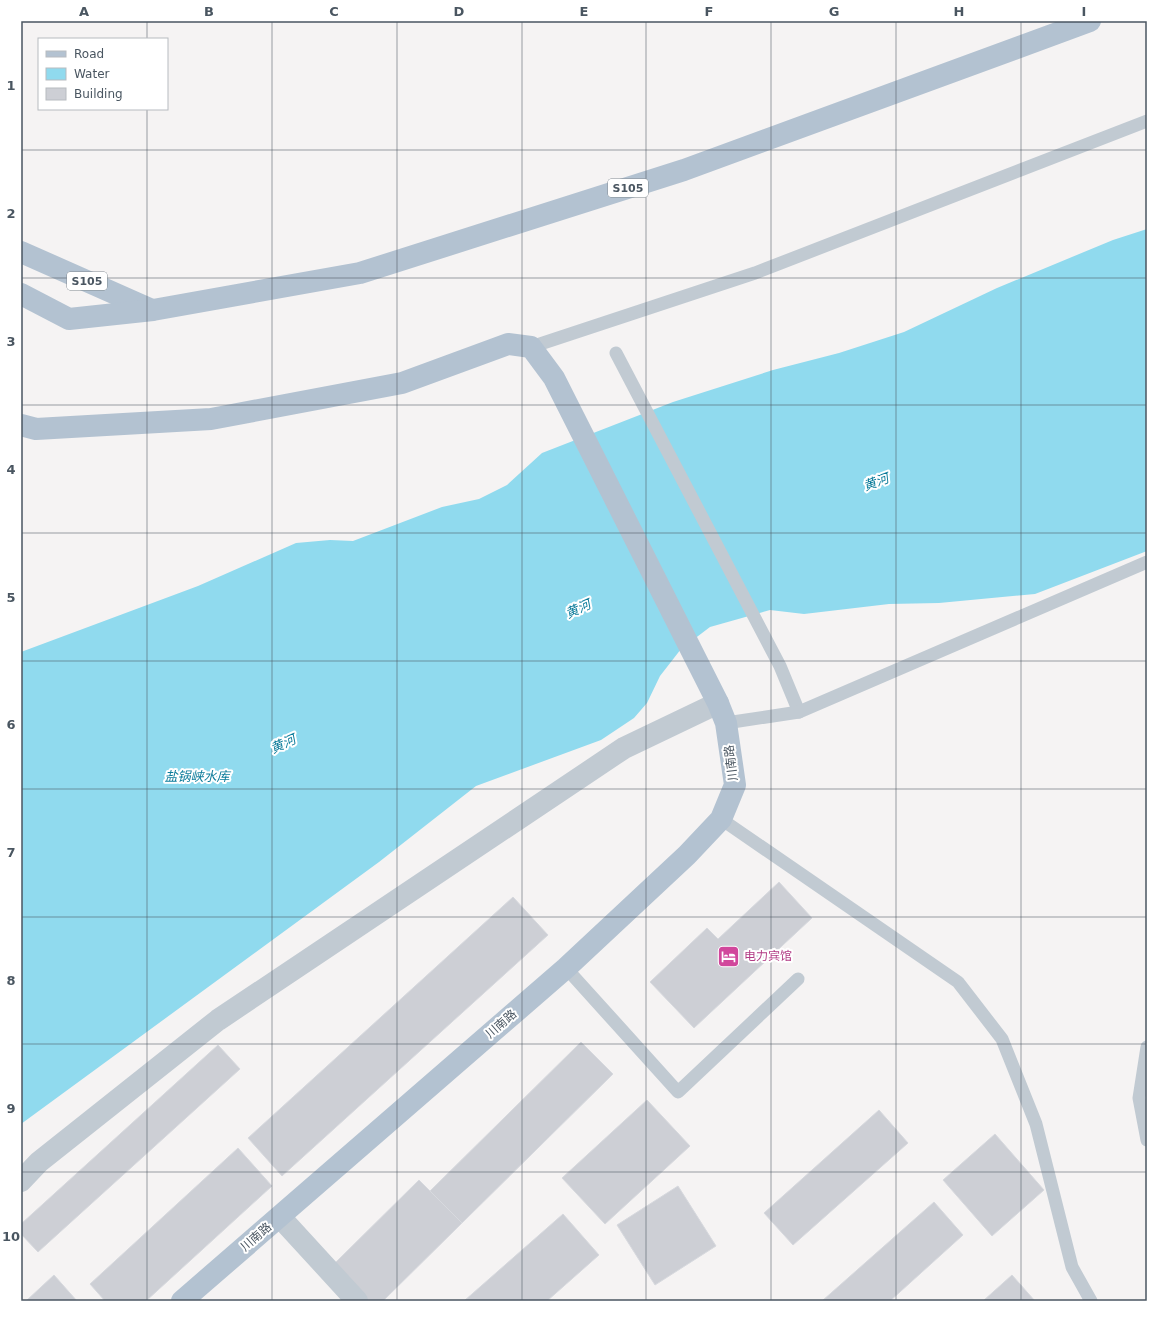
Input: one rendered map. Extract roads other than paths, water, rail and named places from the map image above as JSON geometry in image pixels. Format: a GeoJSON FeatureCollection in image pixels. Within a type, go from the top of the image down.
{"type":"FeatureCollection","features":[{"type":"Feature","properties":{"kind":"main road","name":"S105"},"geometry":{"type":"LineString","coordinates":[[21,294],[69,319],[153,310],[360,273],[684,170],[1090,21]]}},
{"type":"Feature","properties":{"kind":"main road","name":"S105"},"geometry":{"type":"LineString","coordinates":[[21,252],[153,310]]}},
{"type":"Feature","properties":{"kind":"main road"},"geometry":{"type":"LineString","coordinates":[[26,430],[211,418],[402,383],[508,344],[531,346]]}},
{"type":"Feature","properties":{"kind":"main road","name":"川南路"},"geometry":{"type":"LineString","coordinates":[[182,1301],[566,968],[687,855],[721,819],[735,785],[726,723],[718,703],[554,378],[531,346]]}},
{"type":"Feature","properties":{"kind":"street"},"geometry":{"type":"LineString","coordinates":[[21,1181],[39,1162],[218,1020],[624,748],[718,703]]}},
{"type":"Feature","properties":{"kind":"street"},"geometry":{"type":"LineString","coordinates":[[280,1217],[357,1301]]}},
{"type":"Feature","properties":{"kind":"lane"},"geometry":{"type":"LineString","coordinates":[[531,346],[754,273],[1147,121]]}},
{"type":"Feature","properties":{"kind":"lane"},"geometry":{"type":"LineString","coordinates":[[616,353],[780,666],[799,712]]}},
{"type":"Feature","properties":{"kind":"lane"},"geometry":{"type":"LineString","coordinates":[[726,723],[799,712],[1147,562]]}},
{"type":"Feature","properties":{"kind":"lane"},"geometry":{"type":"LineString","coordinates":[[721,819],[958,982],[1002,1039],[1036,1124],[1072,1267],[1091,1301]]}},
{"type":"Feature","properties":{"kind":"lane"},"geometry":{"type":"LineString","coordinates":[[566,968],[678,1092],[798,979]]}},
{"type":"Feature","properties":{"kind":"lane"},"geometry":{"type":"LineString","coordinates":[[1147,1047],[1139,1098],[1147,1140]]}},
{"type":"Feature","properties":{"kind":"water","name":"盐锅峡水库"},"geometry":{"type":"Polygon","coordinates":[[[1147,229],[1147,551],[1035,594],[939,603],[889,604],[804,614],[770,610],[710,627],[681,649],[660,676],[647,703],[634,718],[601,740],[476,786],[379,862],[21,1124],[21,652],[198,586],[296,543],[330,540],[353,541],[442,507],[479,499],[507,485],[542,453],[673,402],[773,370],[839,353],[904,332],[997,288],[1113,240],[1147,229]]]}},
{"type":"Feature","properties":{"kind":"place","name":"电力宾馆"},"geometry":{"type":"Point","coordinates":[729,956]}},
{"type":"Feature","properties":{"kind":"water label","name":"黄河"},"geometry":{"type":"Point","coordinates":[876,482]}},
{"type":"Feature","properties":{"kind":"water label","name":"黄河"},"geometry":{"type":"Point","coordinates":[578,609]}},
{"type":"Feature","properties":{"kind":"water label","name":"黄河"},"geometry":{"type":"Point","coordinates":[283,744]}}]}
